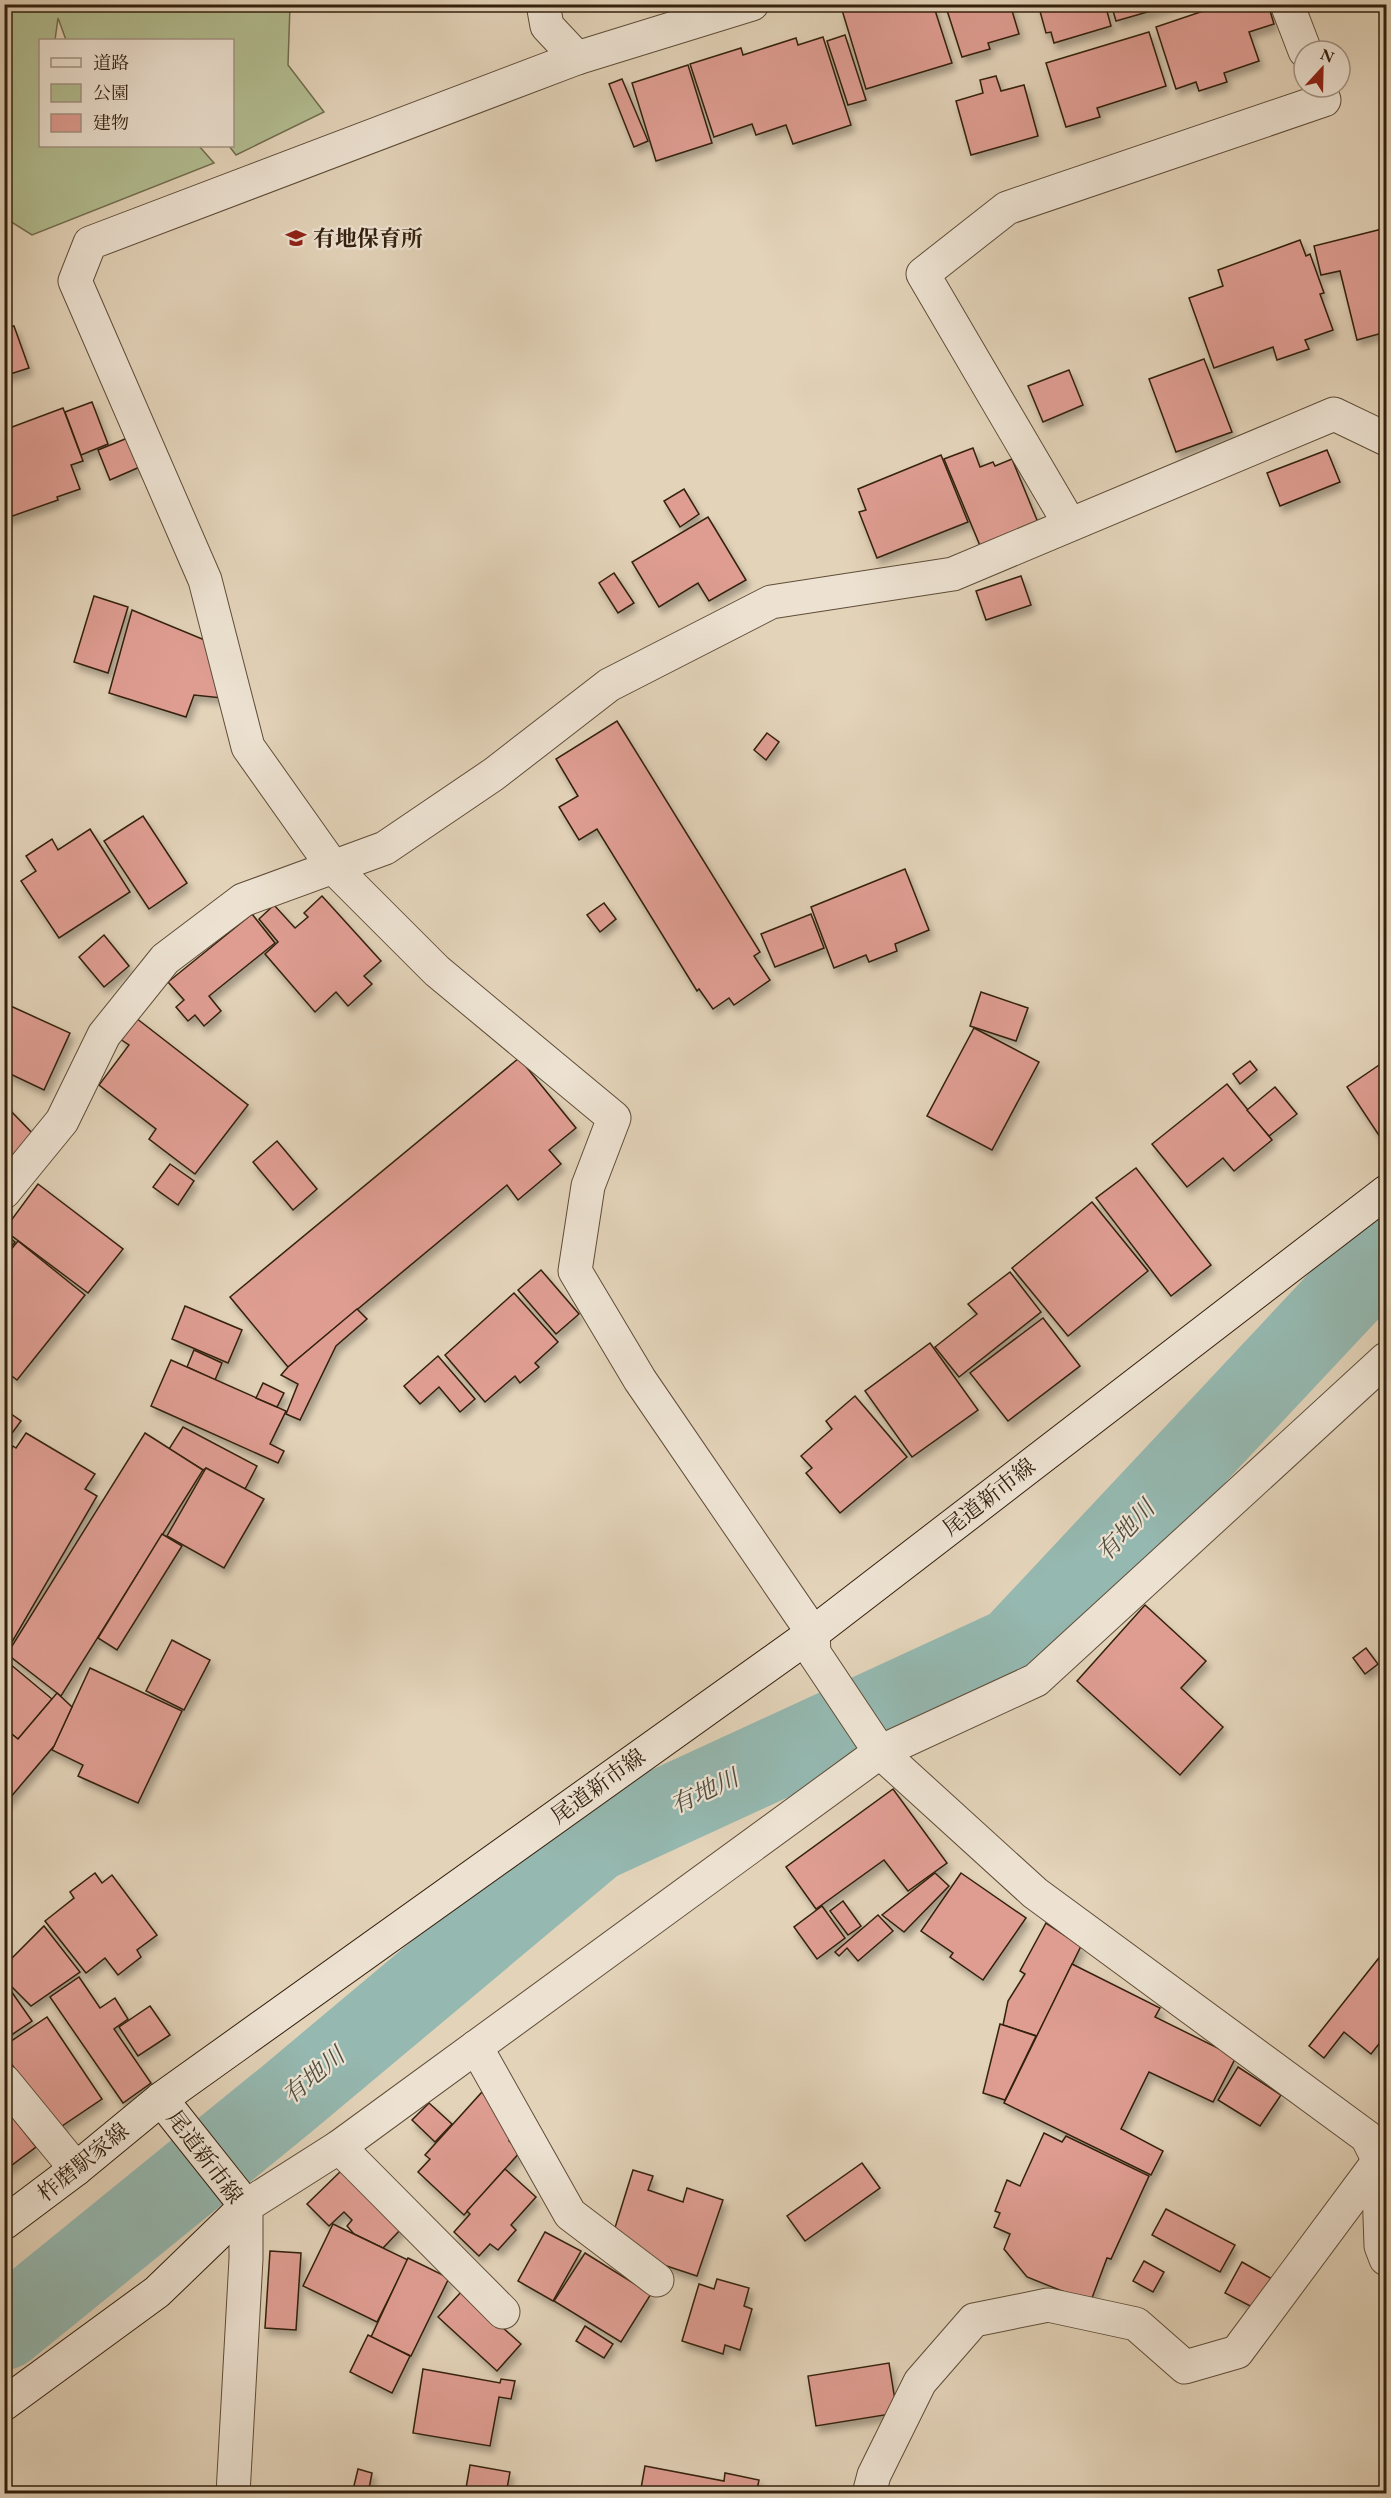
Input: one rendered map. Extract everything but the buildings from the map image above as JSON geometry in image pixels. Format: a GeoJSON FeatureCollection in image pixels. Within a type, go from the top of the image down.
{"type":"FeatureCollection","features":[{"type":"Feature","properties":{"kind":"street"},"geometry":{"type":"LineString","coordinates":[[543,4],[547,26],[578,58]]}},
{"type":"Feature","properties":{"kind":"street"},"geometry":{"type":"LineString","coordinates":[[752,4],[578,58],[90,243],[75,281],[205,580],[248,747],[333,867],[437,971],[614,1119],[588,1186],[575,1270],[640,1380],[813,1643],[880,1752],[1035,1893],[1367,2137],[1382,2155],[1381,2246],[1386,2259]]}},
{"type":"Feature","properties":{"kind":"street"},"geometry":{"type":"LineString","coordinates":[[1287,4],[1300,39]]}},
{"type":"Feature","properties":{"kind":"street"},"geometry":{"type":"LineString","coordinates":[[1070,523],[923,274],[1007,208],[1324,99]]}},
{"type":"Feature","properties":{"kind":"street"},"geometry":{"type":"LineString","coordinates":[[4,1192],[62,1121],[104,1035],[165,959],[243,900],[385,848],[494,774],[609,685],[771,602],[953,574],[1334,414],[1386,439]]}},
{"type":"Feature","properties":{"kind":"street","name":"尾道新市線"},"geometry":{"type":"LineString","coordinates":[[4,2404],[157,2292],[240,2200],[168,2107],[813,1643],[1386,1192]]}},
{"type":"Feature","properties":{"kind":"street"},"geometry":{"type":"LineString","coordinates":[[233,2493],[246,2259],[240,2200],[339,2147],[880,1752],[1036,1680],[1386,1359]]}},
{"type":"Feature","properties":{"kind":"street"},"geometry":{"type":"LineString","coordinates":[[476,2048],[570,2214],[657,2280]]}},
{"type":"Feature","properties":{"kind":"street"},"geometry":{"type":"LineString","coordinates":[[4,2081],[76,2169]]}},
{"type":"Feature","properties":{"kind":"street","name":"柞磨駅家線"},"geometry":{"type":"LineString","coordinates":[[4,2223],[76,2169],[168,2107]]}},
{"type":"Feature","properties":{"kind":"street"},"geometry":{"type":"LineString","coordinates":[[339,2147],[503,2312]]}},
{"type":"Feature","properties":{"kind":"street"},"geometry":{"type":"LineString","coordinates":[[869,2493],[874,2475],[920,2382],[974,2320],[1048,2305],[1136,2324],[1185,2367],[1237,2352],[1382,2155]]}},
{"type":"Feature","properties":{"kind":"green space"},"geometry":{"type":"Polygon","coordinates":[[[4,5],[290,5],[288,65],[324,112],[236,155],[230,147],[234,147],[234,39],[66,39],[58,18],[55,39],[39,39],[39,147],[200,147],[214,163],[32,235],[5,218],[4,5]]]}},
{"type":"Feature","properties":{"kind":"waterway","name":"有地川"},"geometry":{"type":"LineString","coordinates":[[4,2329],[287,2099],[595,1841],[1014,1648],[1386,1251]]}},
{"type":"Feature","properties":{"kind":"place","name":"有地保育所"},"geometry":{"type":"Point","coordinates":[296,238]}}]}
